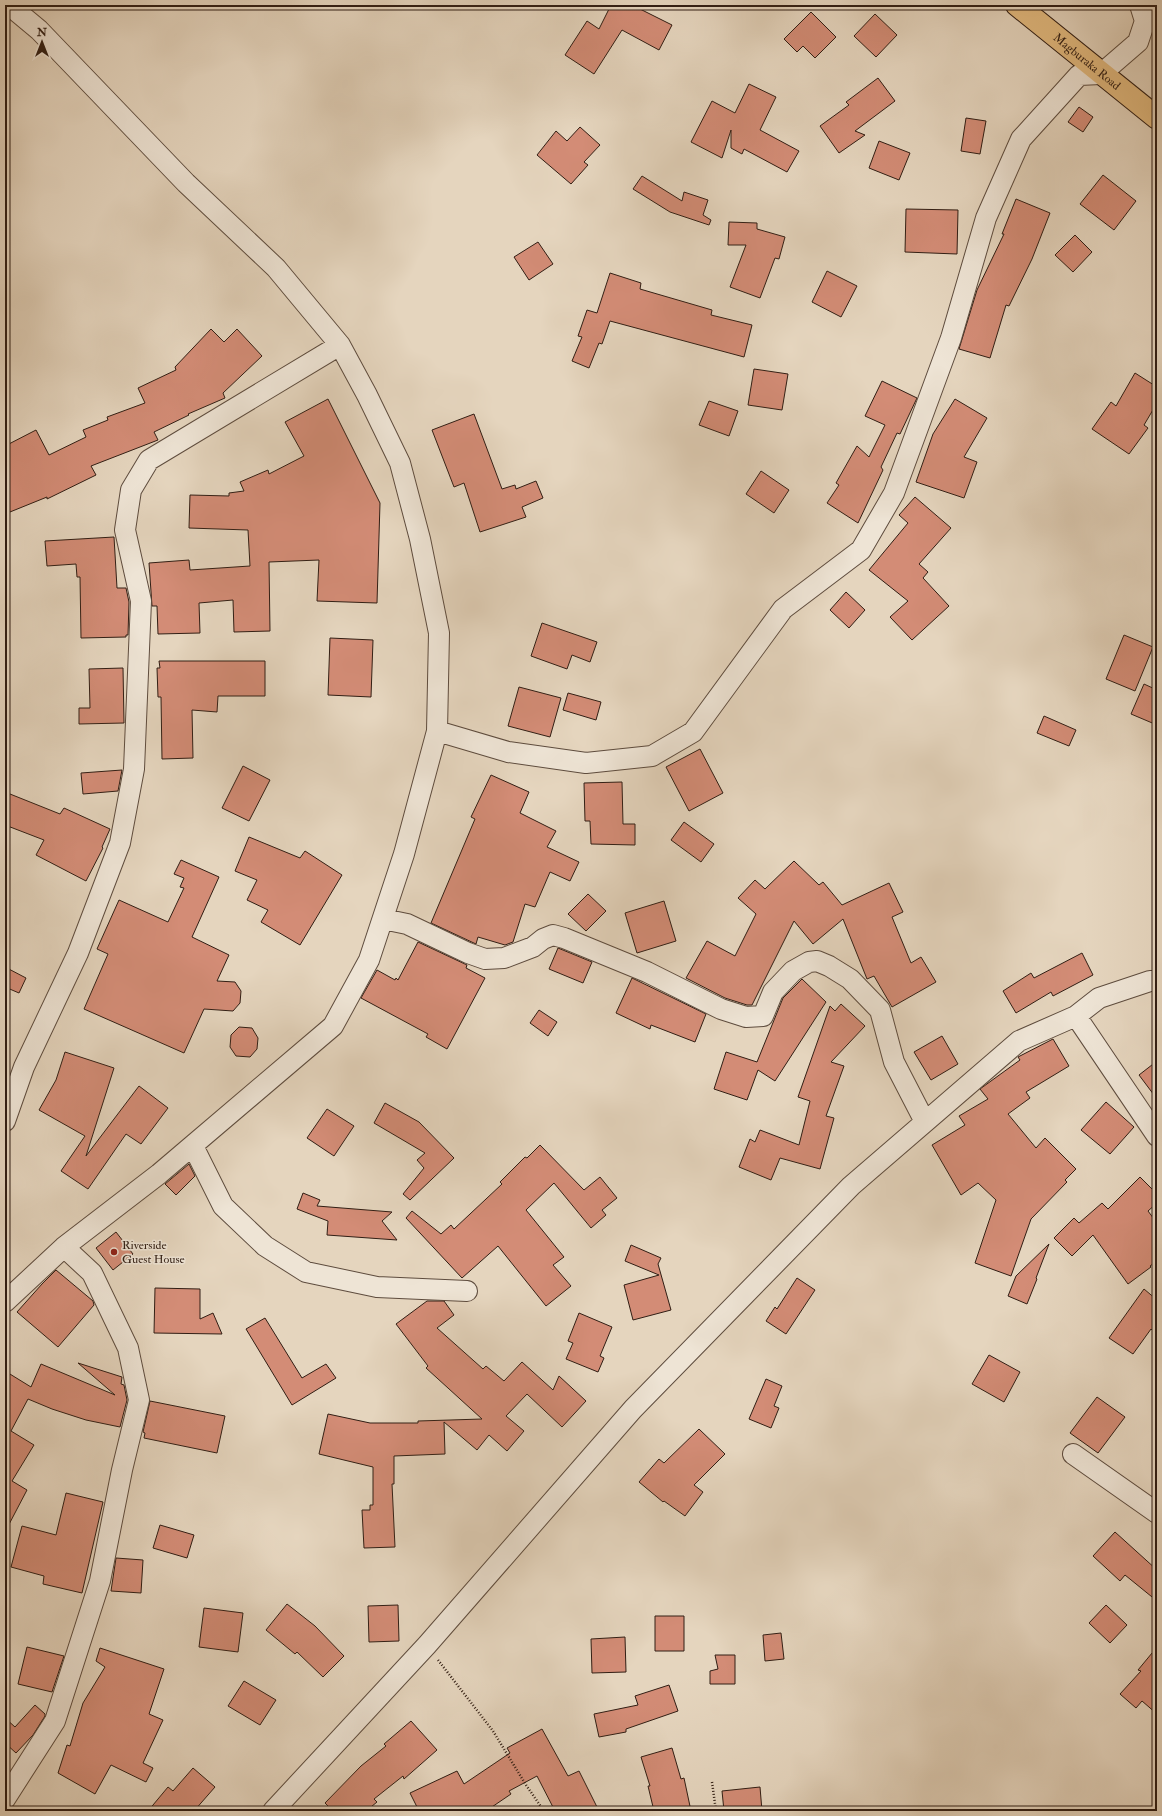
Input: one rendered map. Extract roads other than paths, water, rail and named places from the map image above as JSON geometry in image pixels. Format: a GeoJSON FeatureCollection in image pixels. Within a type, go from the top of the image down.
{"type":"FeatureCollection","features":[{"type":"Feature","properties":{"kind":"main road","name":"Magburaka Road"},"geometry":{"type":"LineString","coordinates":[[1017,5],[1157,118]]}},
{"type":"Feature","properties":{"kind":"street"},"geometry":{"type":"LineString","coordinates":[[5,1302],[64,1246],[159,1174],[333,1026],[369,960],[404,854],[437,731],[439,633],[420,539],[400,463],[367,395],[340,345],[276,268],[186,182],[39,30],[9,5]]}},
{"type":"Feature","properties":{"kind":"street"},"geometry":{"type":"LineString","coordinates":[[437,731],[508,752],[586,763],[652,756],[693,732],[783,609],[861,550],[894,493],[951,338],[986,218],[1021,139],[1079,75],[1101,74],[1138,42],[1145,21],[1140,5]]}},
{"type":"Feature","properties":{"kind":"street"},"geometry":{"type":"LineString","coordinates":[[5,1121],[24,1067],[78,953],[120,843],[134,769],[141,601],[125,530],[131,490],[149,460],[340,345]]}},
{"type":"Feature","properties":{"kind":"street"},"geometry":{"type":"LineString","coordinates":[[384,918],[407,924],[468,953],[485,959],[504,958],[532,947],[543,939],[553,935],[564,938],[647,972],[721,1009],[746,1017],[763,1016],[773,992],[793,971],[809,962],[817,961],[829,966],[850,979],[880,1010],[894,1062],[924,1122]]}},
{"type":"Feature","properties":{"kind":"street"},"geometry":{"type":"LineString","coordinates":[[273,1811],[427,1645],[633,1409],[851,1186],[1019,1041],[1076,1016],[1099,998],[1150,981],[1157,981]]}},
{"type":"Feature","properties":{"kind":"street"},"geometry":{"type":"LineString","coordinates":[[1076,1016],[1157,1136]]}},
{"type":"Feature","properties":{"kind":"street"},"geometry":{"type":"LineString","coordinates":[[193,1146],[223,1206],[265,1246],[306,1272],[376,1287],[467,1292]]}},
{"type":"Feature","properties":{"kind":"street"},"geometry":{"type":"LineString","coordinates":[[5,1799],[55,1722],[100,1581],[122,1470],[139,1400],[128,1348],[92,1273],[64,1246]]}},
{"type":"Feature","properties":{"kind":"street"},"geometry":{"type":"LineString","coordinates":[[1073,1454],[1157,1513]]}},
{"type":"Feature","properties":{"kind":"place","name":"Riverside Guest House"},"geometry":{"type":"Point","coordinates":[114,1252]}}]}
